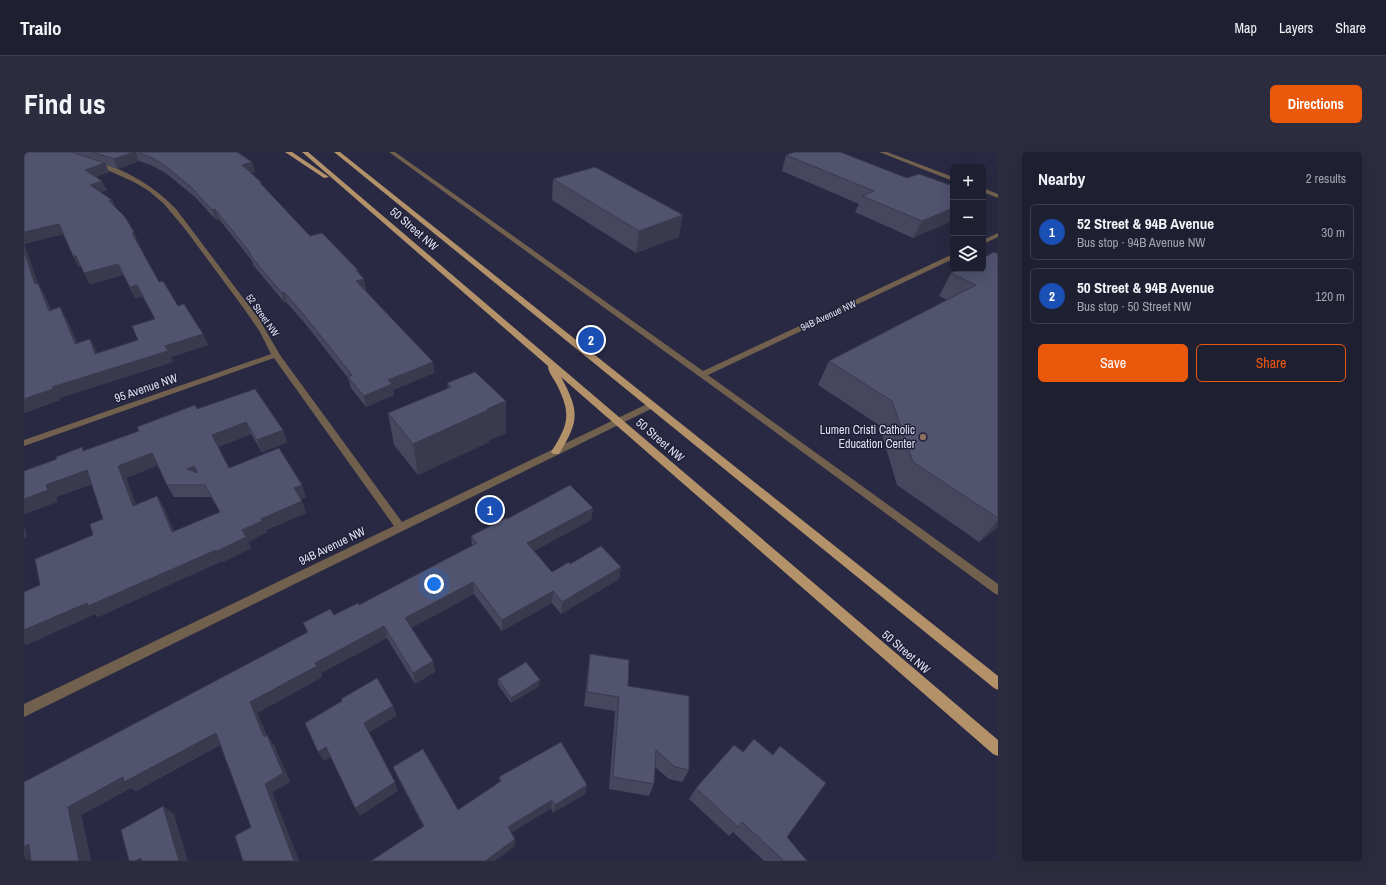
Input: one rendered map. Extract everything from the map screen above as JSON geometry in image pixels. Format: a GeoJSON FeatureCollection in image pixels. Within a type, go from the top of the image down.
{"type":"FeatureCollection","features":[{"type":"Feature","properties":{"kind":"main road"},"geometry":{"type":"LineString","coordinates":[[288,152],[362,201]]}},
{"type":"Feature","properties":{"kind":"main road","name":"50 Street NW"},"geometry":{"type":"LineString","coordinates":[[305,152],[998,749]]}},
{"type":"Feature","properties":{"kind":"main road","name":"50 Street NW"},"geometry":{"type":"LineString","coordinates":[[337,152],[998,684]]}},
{"type":"Feature","properties":{"kind":"main road"},"geometry":{"type":"LineString","coordinates":[[548,361],[567,400],[571,418],[566,435],[556,452]]}},
{"type":"Feature","properties":{"kind":"street"},"geometry":{"type":"LineString","coordinates":[[392,152],[703,374],[998,590]]}},
{"type":"Feature","properties":{"kind":"street"},"geometry":{"type":"LineString","coordinates":[[882,152],[950,178]]}},
{"type":"Feature","properties":{"kind":"street","name":"52 Street NW"},"geometry":{"type":"LineString","coordinates":[[94,162],[135,180],[157,194],[169,206],[271,343],[276,355],[400,527]]}},
{"type":"Feature","properties":{"kind":"street"},"geometry":{"type":"LineString","coordinates":[[986,191],[998,196]]}},
{"type":"Feature","properties":{"kind":"street"},"geometry":{"type":"LineString","coordinates":[[986,241],[998,235]]}},
{"type":"Feature","properties":{"kind":"street","name":"94B Avenue NW"},"geometry":{"type":"LineString","coordinates":[[703,374],[950,257]]}},
{"type":"Feature","properties":{"kind":"street","name":"95 Avenue NW"},"geometry":{"type":"LineString","coordinates":[[24,443],[276,355]]}},
{"type":"Feature","properties":{"kind":"street","name":"94B Avenue NW"},"geometry":{"type":"LineString","coordinates":[[24,711],[652,405]]}},
{"type":"Feature","properties":{"kind":"building"},"geometry":{"type":"Polygon","coordinates":[[[24,152],[71,152],[105,163],[85,170],[102,181],[90,185],[112,200],[109,201],[125,217],[134,232],[132,233],[159,282],[163,281],[178,306],[184,304],[203,334],[165,346],[168,351],[52,387],[53,389],[24,399],[24,251],[35,284],[38,283],[49,311],[60,307],[75,344],[90,339],[95,354],[138,340],[132,326],[155,319],[137,285],[130,287],[118,264],[84,273],[76,256],[73,256],[59,224],[24,232],[24,152]]]}},
{"type":"Feature","properties":{"kind":"building"},"geometry":{"type":"Polygon","coordinates":[[[92,152],[134,152],[114,159],[92,152]]]}},
{"type":"Feature","properties":{"kind":"building"},"geometry":{"type":"Polygon","coordinates":[[[137,152],[237,152],[252,162],[242,165],[262,183],[260,183],[310,236],[322,233],[358,270],[356,270],[364,279],[356,281],[433,362],[388,380],[392,384],[364,396],[348,377],[352,375],[300,310],[284,292],[282,293],[249,254],[251,254],[215,209],[212,210],[191,187],[163,164],[137,152]]]}},
{"type":"Feature","properties":{"kind":"building"},"geometry":{"type":"Polygon","coordinates":[[[795,152],[840,152],[907,178],[919,174],[950,185],[950,209],[922,221],[862,196],[874,191],[786,155],[795,152]]]}},
{"type":"Feature","properties":{"kind":"building"},"geometry":{"type":"Polygon","coordinates":[[[595,167],[683,215],[639,231],[553,179],[595,167]]]}},
{"type":"Feature","properties":{"kind":"building"},"geometry":{"type":"Polygon","coordinates":[[[994,252],[998,254],[998,518],[913,462],[892,401],[829,361],[976,285],[951,273],[986,272],[986,256],[994,252]]]}},
{"type":"Feature","properties":{"kind":"building"},"geometry":{"type":"Polygon","coordinates":[[[475,372],[506,401],[413,444],[388,413],[451,387],[447,383],[475,372]]]}},
{"type":"Feature","properties":{"kind":"building"},"geometry":{"type":"Polygon","coordinates":[[[255,389],[283,430],[257,440],[246,422],[212,435],[229,468],[279,448],[302,485],[294,488],[302,501],[261,519],[262,521],[242,530],[246,537],[217,551],[216,550],[88,606],[87,603],[24,630],[24,592],[40,585],[35,559],[93,535],[90,524],[103,519],[87,470],[46,485],[48,490],[24,499],[24,471],[57,459],[56,457],[82,447],[83,451],[139,431],[137,427],[195,405],[197,409],[255,389]],[[152,453],[118,466],[133,506],[157,496],[172,532],[220,512],[205,485],[167,485],[152,453]],[[194,466],[187,469],[198,473],[194,466]]]}},
{"type":"Feature","properties":{"kind":"building"},"geometry":{"type":"Polygon","coordinates":[[[570,485],[593,508],[527,543],[552,572],[569,562],[570,564],[601,546],[621,567],[562,602],[553,591],[502,620],[473,582],[405,618],[433,661],[413,673],[384,626],[315,663],[317,666],[250,702],[264,737],[267,735],[283,773],[265,784],[294,861],[243,861],[235,836],[251,827],[216,733],[124,782],[123,777],[68,807],[79,861],[31,861],[29,844],[24,847],[24,782],[308,632],[303,623],[330,609],[334,615],[358,603],[359,605],[477,543],[471,536],[506,518],[507,519],[570,485]]]}},
{"type":"Feature","properties":{"kind":"building"},"geometry":{"type":"Polygon","coordinates":[[[590,654],[629,660],[628,686],[689,696],[689,770],[675,767],[656,750],[654,784],[613,777],[619,697],[587,692],[590,654]]]}},
{"type":"Feature","properties":{"kind":"building"},"geometry":{"type":"Polygon","coordinates":[[[526,662],[540,680],[511,698],[498,679],[526,662]]]}},
{"type":"Feature","properties":{"kind":"building"},"geometry":{"type":"Polygon","coordinates":[[[377,678],[393,706],[364,723],[395,782],[355,808],[326,747],[318,752],[305,723],[342,701],[341,699],[377,678]]]}},
{"type":"Feature","properties":{"kind":"building"},"geometry":{"type":"Polygon","coordinates":[[[754,739],[773,755],[780,746],[826,783],[787,837],[807,861],[782,861],[783,860],[742,822],[738,827],[696,788],[734,745],[743,752],[754,739]]]}},
{"type":"Feature","properties":{"kind":"building"},"geometry":{"type":"Polygon","coordinates":[[[561,742],[587,785],[555,805],[552,800],[508,827],[515,839],[485,861],[371,861],[424,826],[393,767],[423,749],[458,810],[501,781],[499,777],[561,742]]]}},
{"type":"Feature","properties":{"kind":"building"},"geometry":{"type":"Polygon","coordinates":[[[163,806],[179,861],[141,861],[141,858],[136,861],[129,861],[121,830],[163,806]]]}},
{"type":"Feature","properties":{"kind":"place","name":"50 Street & 94B Avenue"},"geometry":{"type":"Point","coordinates":[591,340]}},
{"type":"Feature","properties":{"kind":"place","name":"Lumen Cristi Catholic Education Center"},"geometry":{"type":"Point","coordinates":[923,437]}},
{"type":"Feature","properties":{"kind":"place","name":"52 Street & 94B Avenue"},"geometry":{"type":"Point","coordinates":[490,510]}}]}
